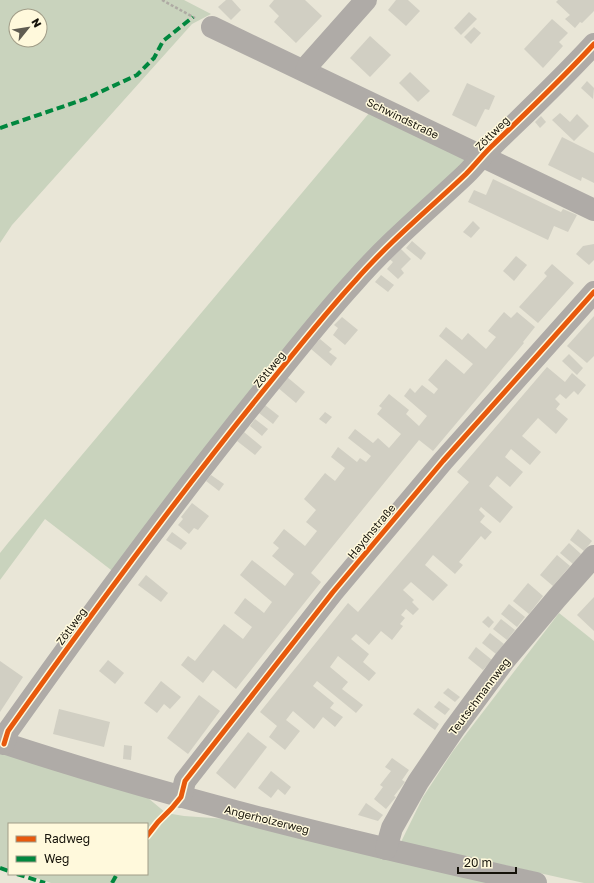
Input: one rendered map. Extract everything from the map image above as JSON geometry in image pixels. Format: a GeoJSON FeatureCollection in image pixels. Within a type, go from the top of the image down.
{"type":"FeatureCollection","features":[{"type":"Feature","properties":{"kind":"street"},"geometry":{"type":"LineString","coordinates":[[306,71],[309,64],[366,0]]}},
{"type":"Feature","properties":{"kind":"street","name":"Schwindstraße"},"geometry":{"type":"LineString","coordinates":[[212,27],[594,210]]}},
{"type":"Feature","properties":{"kind":"street","name":"Zötlweg"},"geometry":{"type":"LineString","coordinates":[[2,743],[8,730],[140,548],[226,437],[355,280],[419,216],[468,172],[482,156],[566,74],[594,44]]}},
{"type":"Feature","properties":{"kind":"street","name":"Haydnstraße"},"geometry":{"type":"LineString","coordinates":[[181,796],[184,781],[333,592],[443,462],[594,292]]}},
{"type":"Feature","properties":{"kind":"street","name":"Teutschmannweg"},"geometry":{"type":"LineString","coordinates":[[386,850],[392,828],[418,782],[454,729],[509,655],[594,556]]}},
{"type":"Feature","properties":{"kind":"street","name":"Angerholzerweg"},"geometry":{"type":"LineString","coordinates":[[2,743],[181,796],[386,850],[536,883]]}},
{"type":"Feature","properties":{"kind":"path"},"geometry":{"type":"LineString","coordinates":[[162,0],[212,27]]}},
{"type":"Feature","properties":{"kind":"green space"},"geometry":{"type":"Polygon","coordinates":[[[0,0],[184,0],[211,14],[192,24],[12,225],[0,243],[0,0]]]}},
{"type":"Feature","properties":{"kind":"green space"},"geometry":{"type":"Polygon","coordinates":[[[370,112],[464,157],[466,164],[115,573],[45,519],[0,580],[0,553],[370,112]]]}},
{"type":"Feature","properties":{"kind":"green space"},"geometry":{"type":"Polygon","coordinates":[[[559,613],[594,641],[594,883],[584,883],[401,842],[423,797],[453,751],[559,613]]]}},
{"type":"Feature","properties":{"kind":"green space"},"geometry":{"type":"Polygon","coordinates":[[[0,752],[148,798],[166,813],[184,816],[227,819],[500,883],[51,883],[28,875],[148,875],[148,823],[8,823],[8,869],[0,866],[0,752]]]}},
{"type":"Feature","properties":{"kind":"building"},"geometry":{"type":"Polygon","coordinates":[[[226,0],[232,0],[241,10],[231,20],[218,7],[226,0]]]}},
{"type":"Feature","properties":{"kind":"building"},"geometry":{"type":"Polygon","coordinates":[[[274,0],[305,0],[322,16],[296,43],[274,22],[279,16],[269,6],[274,0]]]}},
{"type":"Feature","properties":{"kind":"building"},"geometry":{"type":"Polygon","coordinates":[[[396,0],[408,0],[420,11],[406,26],[388,10],[396,0]]]}},
{"type":"Feature","properties":{"kind":"building"},"geometry":{"type":"Polygon","coordinates":[[[558,0],[594,0],[594,11],[575,28],[565,19],[570,15],[556,2],[558,0]]]}},
{"type":"Feature","properties":{"kind":"building"},"geometry":{"type":"Polygon","coordinates":[[[469,12],[477,19],[461,35],[454,28],[469,12]]]}},
{"type":"Feature","properties":{"kind":"building"},"geometry":{"type":"Polygon","coordinates":[[[552,19],[568,33],[559,42],[563,46],[543,68],[524,49],[552,19]]]}},
{"type":"Feature","properties":{"kind":"building"},"geometry":{"type":"Polygon","coordinates":[[[474,27],[481,33],[471,44],[464,37],[474,27]]]}},
{"type":"Feature","properties":{"kind":"building"},"geometry":{"type":"Polygon","coordinates":[[[370,36],[391,55],[370,77],[350,58],[370,36]]]}},
{"type":"Feature","properties":{"kind":"building"},"geometry":{"type":"Polygon","coordinates":[[[410,72],[430,91],[418,102],[399,83],[410,72]]]}},
{"type":"Feature","properties":{"kind":"building"},"geometry":{"type":"Polygon","coordinates":[[[587,81],[594,88],[593,99],[581,88],[587,81]]]}},
{"type":"Feature","properties":{"kind":"building"},"geometry":{"type":"Polygon","coordinates":[[[467,83],[495,96],[489,110],[485,109],[476,127],[452,115],[467,83]]]}},
{"type":"Feature","properties":{"kind":"building"},"geometry":{"type":"Polygon","coordinates":[[[560,113],[570,122],[577,114],[589,126],[574,141],[552,120],[560,113]]]}},
{"type":"Feature","properties":{"kind":"building"},"geometry":{"type":"Polygon","coordinates":[[[541,116],[546,122],[540,128],[535,122],[541,116]]]}},
{"type":"Feature","properties":{"kind":"building"},"geometry":{"type":"Polygon","coordinates":[[[562,137],[594,153],[594,183],[582,177],[581,181],[548,165],[562,137]]]}},
{"type":"Feature","properties":{"kind":"building"},"geometry":{"type":"Polygon","coordinates":[[[493,179],[561,212],[563,209],[577,215],[568,232],[554,226],[548,240],[468,202],[474,190],[486,195],[493,179]]]}},
{"type":"Feature","properties":{"kind":"building"},"geometry":{"type":"Polygon","coordinates":[[[473,221],[480,228],[471,238],[463,232],[473,221]]]}},
{"type":"Feature","properties":{"kind":"building"},"geometry":{"type":"Polygon","coordinates":[[[412,241],[426,253],[421,260],[406,248],[412,241]]]}},
{"type":"Feature","properties":{"kind":"building"},"geometry":{"type":"Polygon","coordinates":[[[594,244],[594,260],[589,265],[576,254],[583,246],[594,244]]]}},
{"type":"Feature","properties":{"kind":"building"},"geometry":{"type":"Polygon","coordinates":[[[398,246],[411,259],[401,269],[404,273],[398,279],[387,269],[393,262],[387,257],[398,246]]]}},
{"type":"Feature","properties":{"kind":"building"},"geometry":{"type":"Polygon","coordinates":[[[516,256],[527,265],[514,281],[503,271],[516,256]]]}},
{"type":"Feature","properties":{"kind":"building"},"geometry":{"type":"Polygon","coordinates":[[[552,264],[574,283],[538,323],[519,307],[547,276],[544,273],[552,264]]]}},
{"type":"Feature","properties":{"kind":"building"},"geometry":{"type":"Polygon","coordinates":[[[381,275],[394,285],[388,292],[375,282],[381,275]]]}},
{"type":"Feature","properties":{"kind":"building"},"geometry":{"type":"Polygon","coordinates":[[[504,312],[511,318],[517,312],[535,327],[523,342],[524,343],[433,451],[419,440],[311,573],[321,582],[236,689],[213,670],[203,683],[181,665],[188,656],[195,661],[224,624],[243,639],[252,627],[234,613],[245,598],[264,613],[272,602],[240,575],[252,560],[285,586],[294,574],[272,556],[279,548],[273,543],[284,529],[305,546],[317,531],[306,522],[316,510],[304,499],[325,473],[335,481],[345,468],[331,457],[338,447],[357,462],[360,458],[366,462],[371,456],[348,438],[355,429],[373,443],[378,438],[389,448],[401,434],[377,414],[382,408],[379,406],[389,394],[409,410],[406,414],[419,426],[427,416],[404,396],[410,388],[415,393],[422,385],[434,394],[438,389],[428,380],[446,359],[464,374],[473,364],[439,336],[446,327],[462,340],[468,333],[486,349],[496,337],[488,331],[504,312]]]}},
{"type":"Feature","properties":{"kind":"building"},"geometry":{"type":"Polygon","coordinates":[[[594,316],[594,356],[587,363],[567,346],[594,316]]]}},
{"type":"Feature","properties":{"kind":"building"},"geometry":{"type":"Polygon","coordinates":[[[342,317],[358,330],[345,345],[333,335],[338,328],[334,325],[342,317]]]}},
{"type":"Feature","properties":{"kind":"building"},"geometry":{"type":"Polygon","coordinates":[[[320,339],[332,349],[329,352],[337,358],[331,366],[311,349],[320,339]]]}},
{"type":"Feature","properties":{"kind":"building"},"geometry":{"type":"Polygon","coordinates":[[[569,354],[583,368],[577,375],[562,361],[569,354]]]}},
{"type":"Feature","properties":{"kind":"building"},"geometry":{"type":"Polygon","coordinates":[[[547,367],[565,382],[572,373],[586,385],[578,395],[574,391],[566,399],[560,394],[555,399],[560,404],[556,409],[568,419],[556,434],[538,418],[522,436],[541,452],[530,465],[511,449],[505,457],[523,472],[510,487],[497,476],[489,486],[513,507],[500,523],[481,507],[479,510],[485,516],[480,522],[492,532],[485,540],[481,536],[459,562],[463,565],[455,574],[433,555],[425,565],[448,585],[433,601],[411,582],[403,590],[414,600],[412,602],[419,609],[413,615],[406,609],[401,615],[405,618],[400,624],[403,626],[392,640],[381,631],[369,645],[356,634],[351,639],[369,654],[363,662],[376,673],[369,681],[338,656],[330,667],[348,682],[342,689],[363,705],[356,713],[317,681],[313,686],[334,703],[330,708],[343,717],[335,727],[323,717],[314,729],[293,711],[286,720],[300,731],[285,750],[269,737],[277,726],[260,712],[348,603],[358,612],[469,482],[457,472],[547,367]]]}},
{"type":"Feature","properties":{"kind":"building"},"geometry":{"type":"Polygon","coordinates":[[[287,377],[305,392],[296,403],[277,387],[287,377]]]}},
{"type":"Feature","properties":{"kind":"building"},"geometry":{"type":"Polygon","coordinates":[[[265,405],[279,416],[273,424],[259,413],[265,405]]]}},
{"type":"Feature","properties":{"kind":"building"},"geometry":{"type":"Polygon","coordinates":[[[325,412],[332,417],[326,424],[319,419],[325,412]]]}},
{"type":"Feature","properties":{"kind":"building"},"geometry":{"type":"Polygon","coordinates":[[[255,419],[268,429],[262,436],[250,426],[255,419]]]}},
{"type":"Feature","properties":{"kind":"building"},"geometry":{"type":"Polygon","coordinates":[[[244,432],[262,447],[255,455],[237,441],[244,432]]]}},
{"type":"Feature","properties":{"kind":"building"},"geometry":{"type":"Polygon","coordinates":[[[211,475],[224,484],[219,491],[206,481],[211,475]]]}},
{"type":"Feature","properties":{"kind":"building"},"geometry":{"type":"Polygon","coordinates":[[[192,503],[209,516],[198,530],[194,528],[189,534],[178,525],[183,519],[181,517],[192,503]]]}},
{"type":"Feature","properties":{"kind":"building"},"geometry":{"type":"Polygon","coordinates":[[[578,529],[592,541],[584,551],[570,540],[578,529]]]}},
{"type":"Feature","properties":{"kind":"building"},"geometry":{"type":"Polygon","coordinates":[[[172,532],[187,543],[181,550],[166,540],[172,532]]]}},
{"type":"Feature","properties":{"kind":"building"},"geometry":{"type":"Polygon","coordinates":[[[569,543],[581,554],[573,564],[560,553],[569,543]]]}},
{"type":"Feature","properties":{"kind":"building"},"geometry":{"type":"Polygon","coordinates":[[[557,555],[570,566],[553,586],[540,575],[557,555]]]}},
{"type":"Feature","properties":{"kind":"building"},"geometry":{"type":"Polygon","coordinates":[[[146,575],[168,593],[161,602],[138,585],[146,575]]]}},
{"type":"Feature","properties":{"kind":"building"},"geometry":{"type":"Polygon","coordinates":[[[528,583],[543,596],[529,614],[513,601],[528,583]]]}},
{"type":"Feature","properties":{"kind":"building"},"geometry":{"type":"Polygon","coordinates":[[[594,597],[594,631],[577,615],[594,597]]]}},
{"type":"Feature","properties":{"kind":"building"},"geometry":{"type":"Polygon","coordinates":[[[509,604],[525,617],[517,627],[501,614],[509,604]]]}},
{"type":"Feature","properties":{"kind":"building"},"geometry":{"type":"Polygon","coordinates":[[[488,616],[494,622],[489,628],[482,622],[488,616]]]}},
{"type":"Feature","properties":{"kind":"building"},"geometry":{"type":"Polygon","coordinates":[[[501,619],[515,630],[507,640],[493,629],[501,619]]]}},
{"type":"Feature","properties":{"kind":"building"},"geometry":{"type":"Polygon","coordinates":[[[490,633],[504,644],[496,654],[482,643],[490,633]]]}},
{"type":"Feature","properties":{"kind":"building"},"geometry":{"type":"Polygon","coordinates":[[[476,647],[492,660],[483,670],[468,658],[476,647]]]}},
{"type":"Feature","properties":{"kind":"building"},"geometry":{"type":"Polygon","coordinates":[[[108,660],[124,673],[115,684],[99,671],[108,660]]]}},
{"type":"Feature","properties":{"kind":"building"},"geometry":{"type":"Polygon","coordinates":[[[0,661],[23,677],[0,712],[0,661]]]}},
{"type":"Feature","properties":{"kind":"building"},"geometry":{"type":"Polygon","coordinates":[[[161,681],[181,697],[170,709],[164,704],[157,713],[144,703],[161,681]]]}},
{"type":"Feature","properties":{"kind":"building"},"geometry":{"type":"Polygon","coordinates":[[[448,688],[460,697],[455,702],[443,693],[448,688]]]}},
{"type":"Feature","properties":{"kind":"building"},"geometry":{"type":"Polygon","coordinates":[[[199,695],[220,711],[188,754],[167,738],[199,695]]]}},
{"type":"Feature","properties":{"kind":"building"},"geometry":{"type":"Polygon","coordinates":[[[439,701],[450,709],[445,715],[434,707],[439,701]]]}},
{"type":"Feature","properties":{"kind":"building"},"geometry":{"type":"Polygon","coordinates":[[[418,708],[439,724],[435,730],[413,714],[418,708]]]}},
{"type":"Feature","properties":{"kind":"building"},"geometry":{"type":"Polygon","coordinates":[[[59,709],[110,722],[104,747],[53,734],[59,709]]]}},
{"type":"Feature","properties":{"kind":"building"},"geometry":{"type":"Polygon","coordinates":[[[248,732],[267,747],[235,789],[216,773],[248,732]]]}},
{"type":"Feature","properties":{"kind":"building"},"geometry":{"type":"Polygon","coordinates":[[[124,745],[132,746],[131,760],[123,759],[124,745]]]}},
{"type":"Feature","properties":{"kind":"building"},"geometry":{"type":"Polygon","coordinates":[[[392,758],[409,770],[402,780],[405,782],[394,796],[396,797],[386,809],[374,799],[383,787],[380,785],[391,771],[385,767],[392,758]]]}},
{"type":"Feature","properties":{"kind":"building"},"geometry":{"type":"Polygon","coordinates":[[[271,771],[291,787],[285,795],[278,789],[271,798],[258,788],[271,771]]]}},
{"type":"Feature","properties":{"kind":"building"},"geometry":{"type":"Polygon","coordinates":[[[366,803],[383,815],[378,821],[358,815],[366,803]]]}},
{"type":"Feature","properties":{"kind":"marked path"},"geometry":{"type":"LineString","coordinates":[[0,128],[85,99],[137,75],[154,58],[163,41],[193,17]]}},
{"type":"Feature","properties":{"kind":"marked path"},"geometry":{"type":"LineString","coordinates":[[0,868],[8,871]]}},
{"type":"Feature","properties":{"kind":"marked path"},"geometry":{"type":"LineString","coordinates":[[20,875],[45,883]]}},
{"type":"Feature","properties":{"kind":"marked path"},"geometry":{"type":"LineString","coordinates":[[112,883],[116,875]]}},
{"type":"Feature","properties":{"kind":"cycle path"},"geometry":{"type":"LineString","coordinates":[[4,744],[8,731],[131,562],[226,437],[318,323],[381,253],[466,174],[490,147],[594,44]]}},
{"type":"Feature","properties":{"kind":"cycle path"},"geometry":{"type":"LineString","coordinates":[[148,835],[181,797],[185,781],[333,592],[443,461],[594,292]]}}]}
